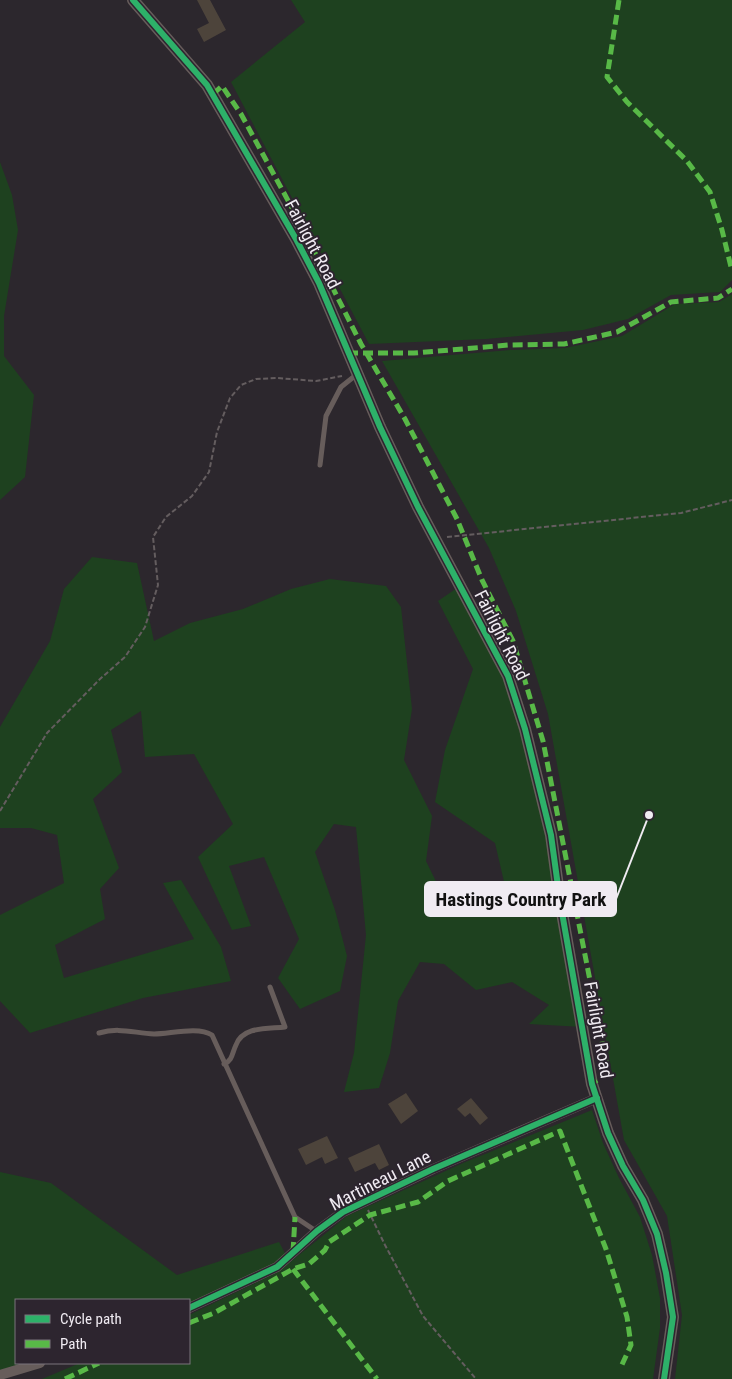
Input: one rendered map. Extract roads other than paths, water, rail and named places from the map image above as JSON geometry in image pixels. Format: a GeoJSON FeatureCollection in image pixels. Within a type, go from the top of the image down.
{"type":"FeatureCollection","features":[{"type":"Feature","properties":{"kind":"street","name":"Fairlight Road"},"geometry":{"type":"LineString","coordinates":[[133,0],[213,94],[319,283],[380,427],[434,538],[508,676],[525,729],[551,835],[560,901],[592,1084],[608,1133],[646,1209],[656,1234],[666,1273],[673,1317],[664,1379]]}},
{"type":"Feature","properties":{"kind":"street","name":"Martineau Lane"},"geometry":{"type":"LineString","coordinates":[[190,1308],[277,1267],[317,1231],[343,1212],[433,1169],[597,1098]]}},
{"type":"Feature","properties":{"kind":"street"},"geometry":{"type":"LineString","coordinates":[[0,1376],[37,1364]]}},
{"type":"Feature","properties":{"kind":"lane"},"geometry":{"type":"LineString","coordinates":[[320,466],[326,416],[341,387],[356,374]]}},
{"type":"Feature","properties":{"kind":"lane"},"geometry":{"type":"LineString","coordinates":[[224,1064],[230,1061],[240,1038],[249,1031],[285,1027],[270,987]]}},
{"type":"Feature","properties":{"kind":"lane"},"geometry":{"type":"LineString","coordinates":[[99,1033],[114,1030],[153,1034],[202,1031],[212,1035],[295,1217],[317,1231]]}},
{"type":"Feature","properties":{"kind":"place","name":"Hastings Country Park"},"geometry":{"type":"Point","coordinates":[649,815]}}]}
